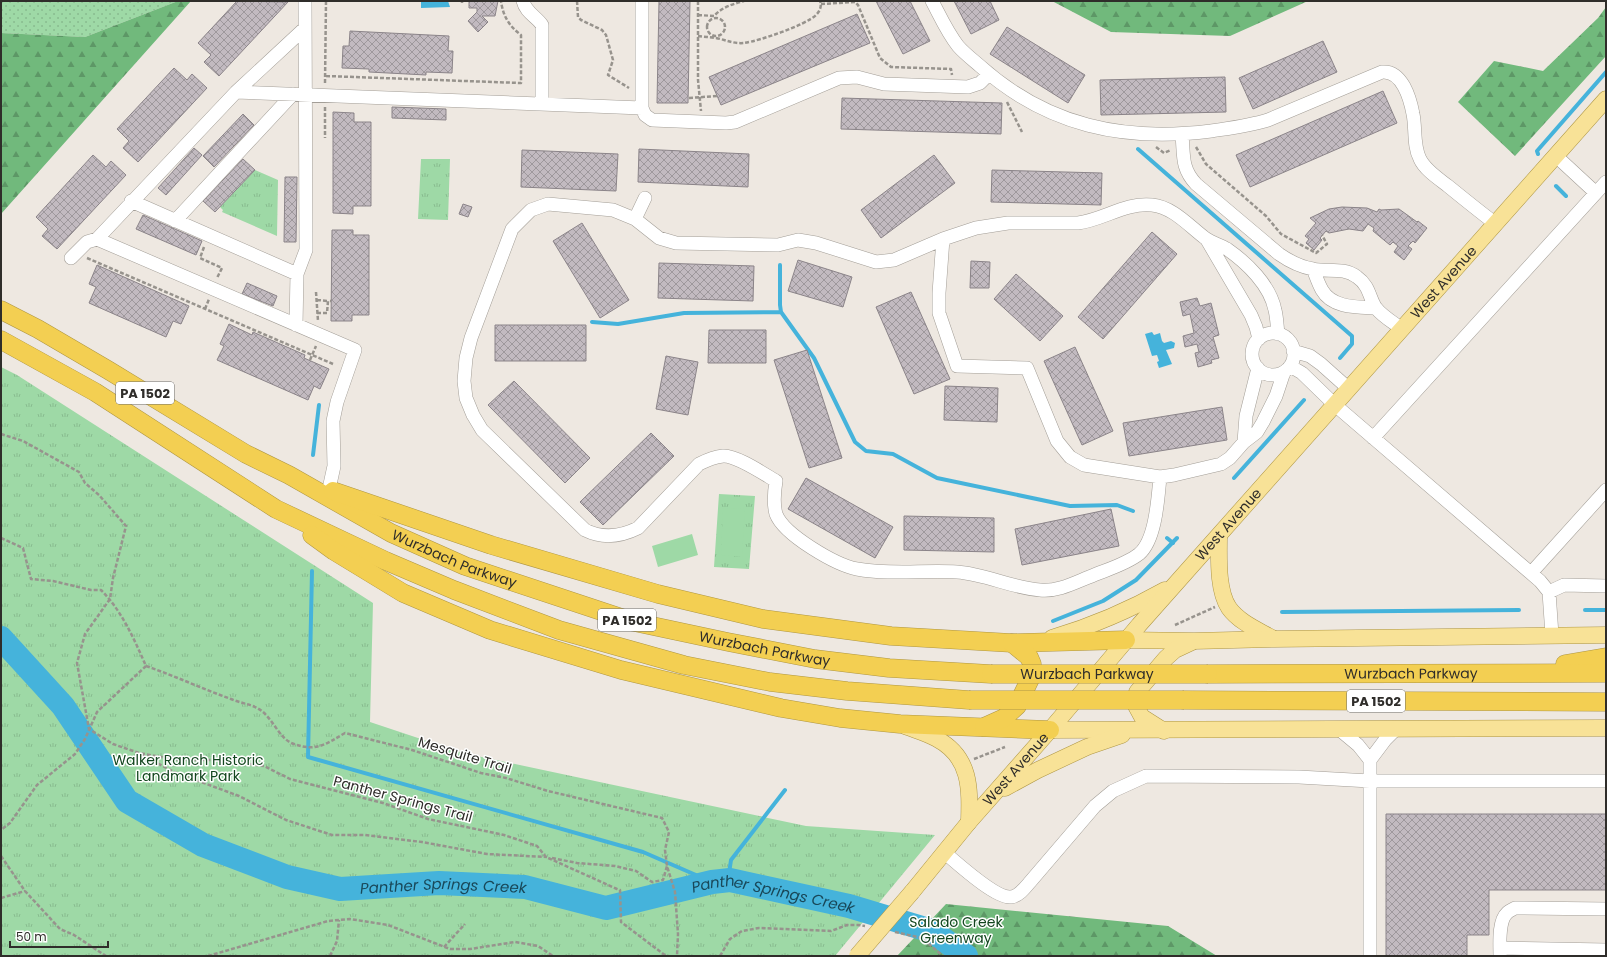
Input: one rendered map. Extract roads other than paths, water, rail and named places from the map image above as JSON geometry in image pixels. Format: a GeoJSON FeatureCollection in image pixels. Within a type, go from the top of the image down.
{"type":"FeatureCollection","features":[{"type":"Feature","properties":{"kind":"highway","name":"Wurzbach Parkway"},"geometry":{"type":"LineString","coordinates":[[1,310],[38,329],[108,370],[246,454],[289,475],[391,532],[465,566],[634,622],[815,659],[889,668],[991,674],[1606,672]]}},
{"type":"Feature","properties":{"kind":"highway","name":"Wurzbach Parkway"},"geometry":{"type":"LineString","coordinates":[[1,340],[95,392],[276,509],[386,561],[559,630],[684,665],[770,682],[846,691],[969,700],[1606,702]]}},
{"type":"Feature","properties":{"kind":"highway"},"geometry":{"type":"LineString","coordinates":[[289,475],[491,545],[658,594],[762,620],[891,636],[1012,643],[1126,640]]}},
{"type":"Feature","properties":{"kind":"highway"},"geometry":{"type":"LineString","coordinates":[[276,509],[334,551],[403,593],[490,630],[621,670],[781,708],[840,718],[900,724],[1050,730]]}},
{"type":"Feature","properties":{"kind":"highway"},"geometry":{"type":"LineString","coordinates":[[979,728],[1004,718],[1017,706],[1032,675],[1032,664],[1029,657],[1012,643]]}},
{"type":"Feature","properties":{"kind":"highway"},"geometry":{"type":"LineString","coordinates":[[1515,672],[1606,657]]}},
{"type":"Feature","properties":{"kind":"highway"},"geometry":{"type":"LineString","coordinates":[[1569,702],[1606,706]]}},
{"type":"Feature","properties":{"kind":"main road","name":"West Avenue"},"geometry":{"type":"LineString","coordinates":[[857,956],[945,853],[969,822],[995,794],[1126,640],[1606,99]]}},
{"type":"Feature","properties":{"kind":"main road"},"geometry":{"type":"LineString","coordinates":[[1219,536],[1219,574],[1222,589],[1229,608],[1246,624],[1274,639]]}},
{"type":"Feature","properties":{"kind":"main road"},"geometry":{"type":"LineString","coordinates":[[1037,643],[1083,629],[1130,610],[1175,585]]}},
{"type":"Feature","properties":{"kind":"main road"},"geometry":{"type":"LineString","coordinates":[[1126,640],[1194,641],[1606,635]]}},
{"type":"Feature","properties":{"kind":"main road"},"geometry":{"type":"LineString","coordinates":[[1164,731],[1142,717],[1136,706],[1137,692],[1166,658],[1175,650],[1194,641]]}},
{"type":"Feature","properties":{"kind":"main road"},"geometry":{"type":"LineString","coordinates":[[900,724],[937,739],[957,756],[966,772],[970,790],[969,822]]}},
{"type":"Feature","properties":{"kind":"main road"},"geometry":{"type":"LineString","coordinates":[[1050,730],[1164,731],[1606,728]]}},
{"type":"Feature","properties":{"kind":"main road"},"geometry":{"type":"LineString","coordinates":[[995,794],[1038,770],[1087,747],[1135,731]]}},
{"type":"Feature","properties":{"kind":"lane"},"geometry":{"type":"LineString","coordinates":[[296,325],[297,274],[306,250],[300,94],[305,1]]}},
{"type":"Feature","properties":{"kind":"lane"},"geometry":{"type":"LineString","coordinates":[[523,1],[526,10],[538,19],[542,25],[542,104]]}},
{"type":"Feature","properties":{"kind":"lane"},"geometry":{"type":"LineString","coordinates":[[642,1],[642,108],[645,115],[652,120],[734,122],[839,78],[857,77],[884,84],[968,87],[980,83],[989,74]]}},
{"type":"Feature","properties":{"kind":"lane"},"geometry":{"type":"LineString","coordinates":[[932,1],[948,33],[957,44],[989,74],[1012,92],[1045,110],[1079,123],[1118,132],[1150,135],[1182,135],[1249,126],[1268,120],[1382,72],[1389,72],[1397,76],[1403,83],[1413,113],[1416,147],[1420,160],[1430,172],[1496,224]]}},
{"type":"Feature","properties":{"kind":"lane"},"geometry":{"type":"LineString","coordinates":[[71,258],[87,242],[97,239],[131,201],[236,92],[304,28]]}},
{"type":"Feature","properties":{"kind":"lane"},"geometry":{"type":"LineString","coordinates":[[236,92],[642,108]]}},
{"type":"Feature","properties":{"kind":"lane"},"geometry":{"type":"LineString","coordinates":[[175,220],[300,94]]}},
{"type":"Feature","properties":{"kind":"lane"},"geometry":{"type":"LineString","coordinates":[[1182,135],[1184,163],[1188,175],[1196,184],[1279,254],[1298,264],[1313,269],[1336,270],[1358,277],[1369,290],[1376,308],[1402,330]]}},
{"type":"Feature","properties":{"kind":"lane"},"geometry":{"type":"LineString","coordinates":[[1556,156],[1596,193]]}},
{"type":"Feature","properties":{"kind":"lane"},"geometry":{"type":"LineString","coordinates":[[1374,438],[1606,182]]}},
{"type":"Feature","properties":{"kind":"lane"},"geometry":{"type":"LineString","coordinates":[[635,219],[645,198]]}},
{"type":"Feature","properties":{"kind":"lane"},"geometry":{"type":"LineString","coordinates":[[131,201],[297,274]]}},
{"type":"Feature","properties":{"kind":"lane"},"geometry":{"type":"LineString","coordinates":[[1160,476],[1157,512],[1149,537],[1140,553],[1130,561],[1063,587],[1042,591],[1024,589],[972,574],[957,572],[876,571],[856,569],[836,562],[799,540],[784,527],[777,515],[773,497],[776,481],[746,464],[724,456],[711,458],[699,464],[638,528],[627,533],[610,536],[596,535],[585,530],[482,430],[473,415],[466,398],[464,381],[466,358],[471,338],[512,229],[531,210],[548,204],[613,210],[635,219],[659,238],[676,242],[778,245],[798,240],[816,243],[876,262],[894,260],[943,239],[976,228],[1008,223],[1089,222],[1133,206],[1150,205],[1163,207],[1207,240],[1226,249],[1260,279],[1275,309],[1278,334]]}},
{"type":"Feature","properties":{"kind":"lane"},"geometry":{"type":"LineString","coordinates":[[97,239],[355,350],[336,402],[333,421],[334,466],[328,489]]}},
{"type":"Feature","properties":{"kind":"lane"},"geometry":{"type":"LineString","coordinates":[[943,239],[938,293],[939,313],[957,366],[1027,368],[1057,441],[1070,457],[1084,465],[1160,476],[1174,475],[1221,464],[1230,458],[1244,442],[1257,432],[1276,396],[1287,369],[1293,359],[1291,343],[1278,334],[1271,334],[1259,339],[1255,344],[1252,357],[1258,368],[1263,373],[1270,375],[1277,375],[1287,369],[1302,374],[1335,405],[1540,581],[1549,592],[1552,635]]}},
{"type":"Feature","properties":{"kind":"lane"},"geometry":{"type":"LineString","coordinates":[[1207,240],[1251,315],[1259,339]]}},
{"type":"Feature","properties":{"kind":"lane"},"geometry":{"type":"LineString","coordinates":[[1227,273],[1243,263]]}},
{"type":"Feature","properties":{"kind":"lane"},"geometry":{"type":"LineString","coordinates":[[1313,269],[1322,290],[1329,299],[1337,304],[1376,308]]}},
{"type":"Feature","properties":{"kind":"lane"},"geometry":{"type":"LineString","coordinates":[[1293,351],[1310,356],[1349,389]]}},
{"type":"Feature","properties":{"kind":"lane"},"geometry":{"type":"LineString","coordinates":[[1244,442],[1248,405],[1258,368]]}},
{"type":"Feature","properties":{"kind":"lane"},"geometry":{"type":"LineString","coordinates":[[1248,405],[1268,412]]}},
{"type":"Feature","properties":{"kind":"lane"},"geometry":{"type":"LineString","coordinates":[[1531,573],[1606,490]]}},
{"type":"Feature","properties":{"kind":"lane"},"geometry":{"type":"LineString","coordinates":[[1549,592],[1564,586],[1606,586]]}},
{"type":"Feature","properties":{"kind":"lane"},"geometry":{"type":"LineString","coordinates":[[1370,956],[1370,760],[1385,740],[1396,729]]}},
{"type":"Feature","properties":{"kind":"lane"},"geometry":{"type":"LineString","coordinates":[[1340,730],[1358,745],[1370,760]]}},
{"type":"Feature","properties":{"kind":"lane"},"geometry":{"type":"LineString","coordinates":[[945,853],[988,888],[1003,896],[1011,897],[1019,894],[1095,806],[1113,791],[1146,776],[1299,778],[1370,781],[1606,781]]}},
{"type":"Feature","properties":{"kind":"lane"},"geometry":{"type":"LineString","coordinates":[[1606,910],[1515,908],[1506,913],[1503,920],[1500,929],[1500,952],[1606,950]]}},
{"type":"Feature","properties":{"kind":"water"},"geometry":{"type":"Polygon","coordinates":[[[421,1],[448,1],[450,7],[421,8],[421,1]]]}},
{"type":"Feature","properties":{"kind":"water"},"geometry":{"type":"Polygon","coordinates":[[[1152,332],[1154,335],[1160,333],[1164,343],[1171,341],[1175,343],[1174,348],[1166,350],[1172,364],[1159,368],[1157,355],[1152,356],[1145,334],[1152,332]]]}},
{"type":"Feature","properties":{"kind":"waterway"},"geometry":{"type":"LineString","coordinates":[[1538,154],[1537,151],[1606,72]]}},
{"type":"Feature","properties":{"kind":"waterway"},"geometry":{"type":"LineString","coordinates":[[1138,149],[1352,336],[1352,344],[1340,358]]}},
{"type":"Feature","properties":{"kind":"waterway"},"geometry":{"type":"LineString","coordinates":[[1556,186],[1566,196]]}},
{"type":"Feature","properties":{"kind":"waterway"},"geometry":{"type":"LineString","coordinates":[[780,265],[781,312]]}},
{"type":"Feature","properties":{"kind":"waterway"},"geometry":{"type":"LineString","coordinates":[[592,322],[618,324],[684,313],[781,312],[814,358],[855,442],[866,451],[893,454],[937,478],[1070,506],[1117,505],[1133,511]]}},
{"type":"Feature","properties":{"kind":"waterway"},"geometry":{"type":"LineString","coordinates":[[1234,478],[1304,400]]}},
{"type":"Feature","properties":{"kind":"waterway"},"geometry":{"type":"LineString","coordinates":[[313,455],[319,405]]}},
{"type":"Feature","properties":{"kind":"waterway"},"geometry":{"type":"LineString","coordinates":[[1167,538],[1173,543]]}},
{"type":"Feature","properties":{"kind":"waterway"},"geometry":{"type":"LineString","coordinates":[[1053,621],[1103,601],[1136,580],[1177,538]]}},
{"type":"Feature","properties":{"kind":"waterway"},"geometry":{"type":"LineString","coordinates":[[312,571],[308,757],[643,852],[712,882]]}},
{"type":"Feature","properties":{"kind":"waterway"},"geometry":{"type":"LineString","coordinates":[[1282,612],[1519,610]]}},
{"type":"Feature","properties":{"kind":"waterway"},"geometry":{"type":"LineString","coordinates":[[1585,610],[1606,610]]}},
{"type":"Feature","properties":{"kind":"waterway","name":"Panther Springs Creek"},"geometry":{"type":"LineString","coordinates":[[1,638],[63,706],[127,801],[203,845],[287,877],[340,889],[439,883],[525,887],[606,908],[712,882],[730,880],[849,906],[932,931],[966,956]]}},
{"type":"Feature","properties":{"kind":"waterway"},"geometry":{"type":"LineString","coordinates":[[728,880],[731,860],[785,790]]}},
{"type":"Feature","properties":{"kind":"park label","name":"Walker Ranch Historic Landmark Park"},"geometry":{"type":"Point","coordinates":[188,768]}},
{"type":"Feature","properties":{"kind":"park label","name":"Salado Creek Greenway"},"geometry":{"type":"Point","coordinates":[956,930]}}]}
